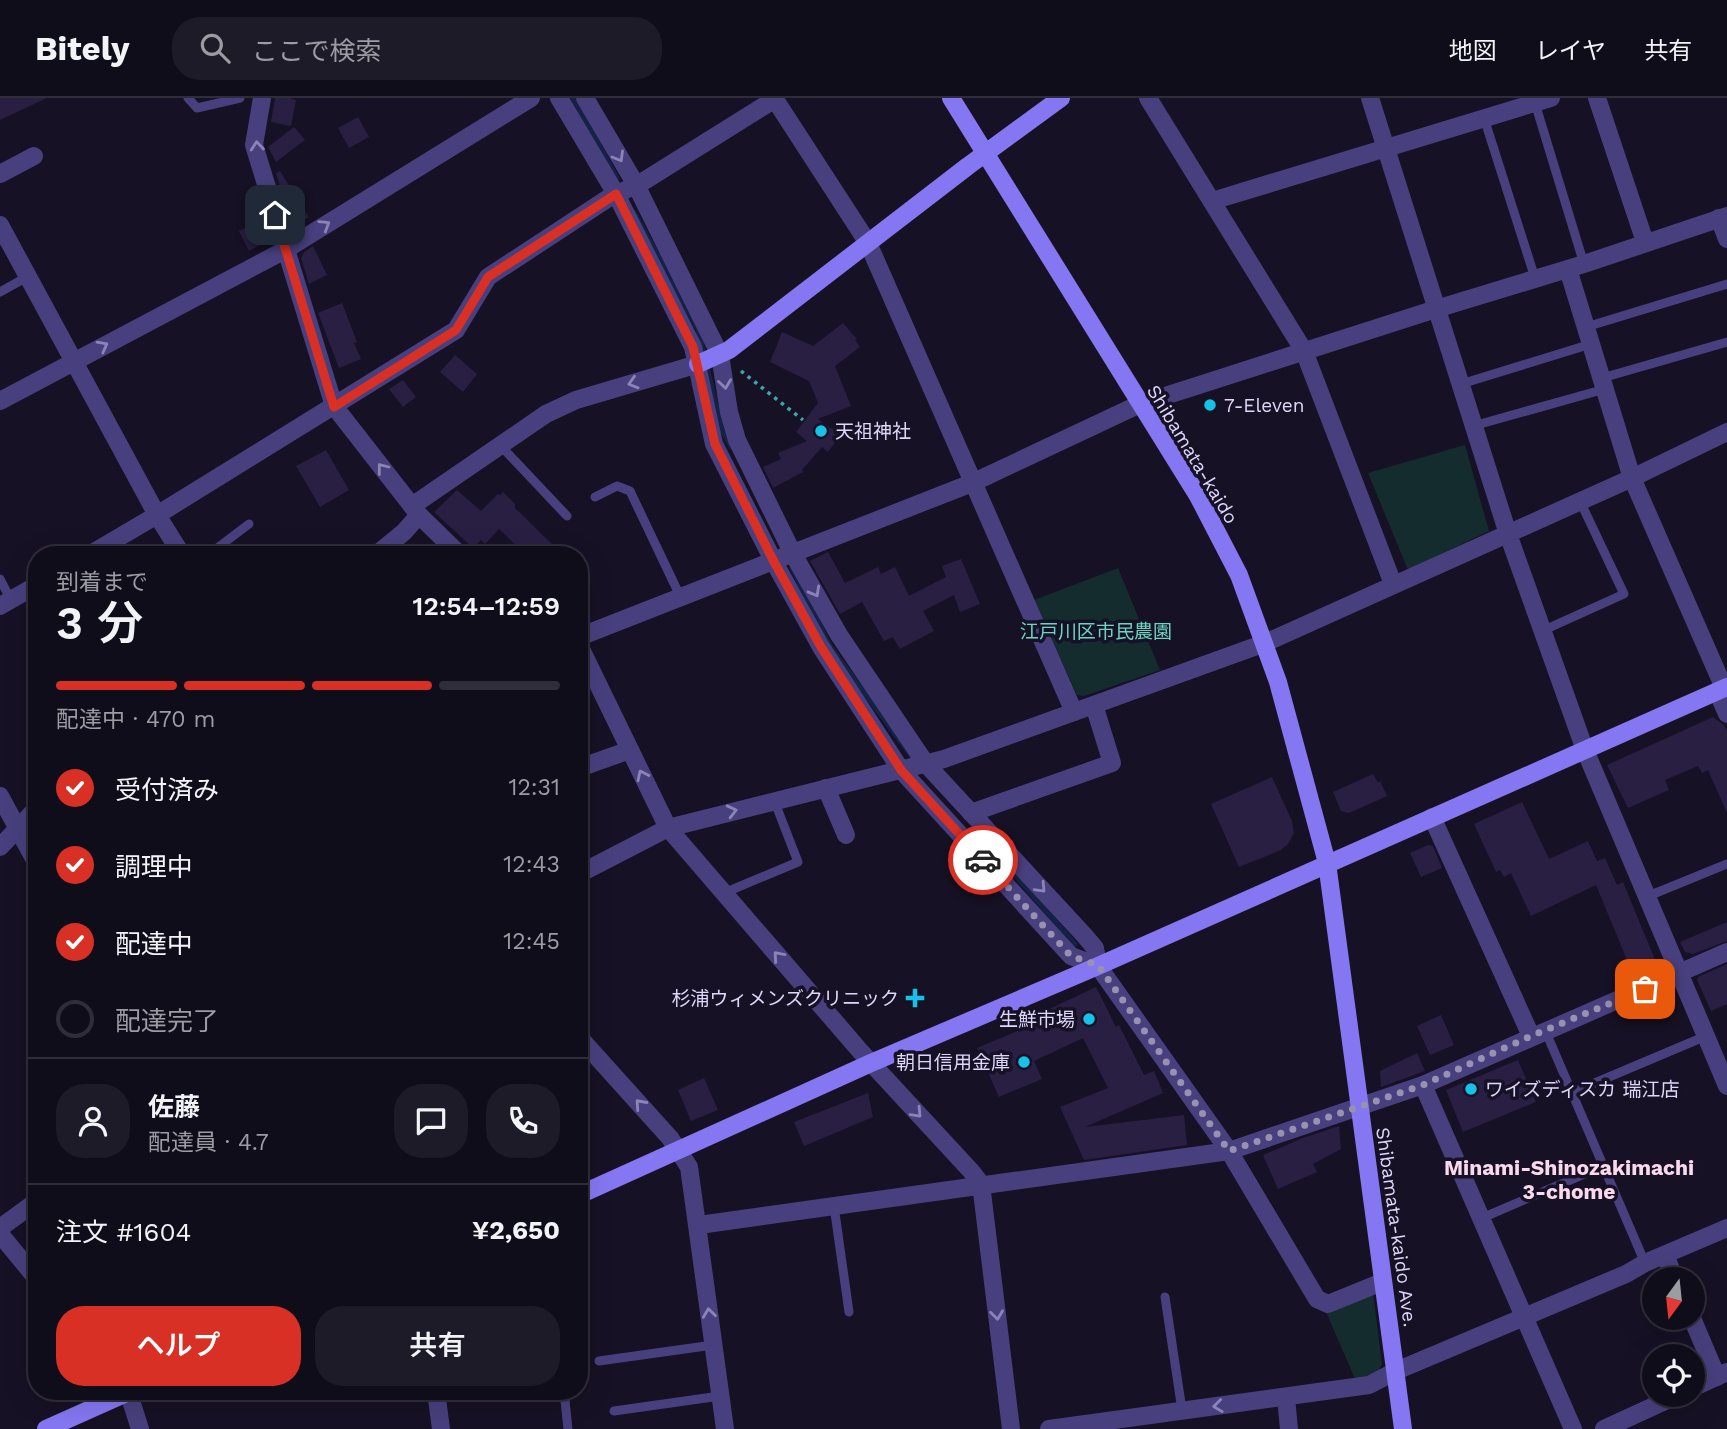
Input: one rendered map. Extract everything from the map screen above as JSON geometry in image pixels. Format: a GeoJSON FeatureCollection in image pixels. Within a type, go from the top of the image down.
{"type":"FeatureCollection","features":[{"type":"Feature","properties":{"kind":"street"},"geometry":{"type":"LineString","coordinates":[[262,98],[254,145],[334,407],[415,511],[451,546]]}},
{"type":"Feature","properties":{"kind":"street"},"geometry":{"type":"LineString","coordinates":[[0,401],[285,250],[531,98]]}},
{"type":"Feature","properties":{"kind":"street"},"geometry":{"type":"LineString","coordinates":[[559,98],[626,190]]}},
{"type":"Feature","properties":{"kind":"street"},"geometry":{"type":"LineString","coordinates":[[585,98],[708,360],[737,440],[792,552],[839,635],[926,764],[1095,948],[1098,965],[1229,1151],[1317,1299],[1328,1304],[1382,1282]]}},
{"type":"Feature","properties":{"kind":"street"},"geometry":{"type":"LineString","coordinates":[[105,546],[456,330],[488,277],[775,98],[868,243],[1074,712]]}},
{"type":"Feature","properties":{"kind":"street","name":"Shibamata-kaido"},"geometry":{"type":"LineString","coordinates":[[951,98],[1203,508],[1239,575],[1278,682],[1327,863]]}},
{"type":"Feature","properties":{"kind":"street"},"geometry":{"type":"LineString","coordinates":[[387,546],[404,532],[415,511],[545,414],[576,400],[708,360],[729,350],[985,153],[1061,98]]}},
{"type":"Feature","properties":{"kind":"street"},"geometry":{"type":"LineString","coordinates":[[1149,98],[1304,351],[1393,584]]}},
{"type":"Feature","properties":{"kind":"street"},"geometry":{"type":"LineString","coordinates":[[1370,98],[1473,426],[1542,631],[1585,750],[1727,1086]]}},
{"type":"Feature","properties":{"kind":"street"},"geometry":{"type":"LineString","coordinates":[[1597,98],[1645,242]]}},
{"type":"Feature","properties":{"kind":"street"},"geometry":{"type":"LineString","coordinates":[[1212,201],[1543,100]]}},
{"type":"Feature","properties":{"kind":"street"},"geometry":{"type":"LineString","coordinates":[[0,174],[34,156]]}},
{"type":"Feature","properties":{"kind":"street"},"geometry":{"type":"LineString","coordinates":[[588,633],[972,483],[1140,404],[1723,217],[1727,239]]}},
{"type":"Feature","properties":{"kind":"street"},"geometry":{"type":"LineString","coordinates":[[0,225],[72,362],[157,516],[177,546]]}},
{"type":"Feature","properties":{"kind":"street"},"geometry":{"type":"LineString","coordinates":[[1576,266],[1588,336],[1632,478],[1723,689],[1727,714]]}},
{"type":"Feature","properties":{"kind":"street"},"geometry":{"type":"LineString","coordinates":[[708,360],[707,418],[715,444],[773,560],[821,647],[901,770],[1071,956],[1098,965]]}},
{"type":"Feature","properties":{"kind":"street"},"geometry":{"type":"LineString","coordinates":[[588,869],[668,828],[926,764],[1265,643],[1632,478],[1727,432]]}},
{"type":"Feature","properties":{"kind":"street"},"geometry":{"type":"LineString","coordinates":[[6,603],[28,590]]}},
{"type":"Feature","properties":{"kind":"street"},"geometry":{"type":"LineString","coordinates":[[588,663],[668,828],[871,1063],[981,1184],[1011,1429]]}},
{"type":"Feature","properties":{"kind":"street"},"geometry":{"type":"LineString","coordinates":[[588,1191],[871,1063],[1723,689]]}},
{"type":"Feature","properties":{"kind":"street"},"geometry":{"type":"LineString","coordinates":[[971,813],[1112,763],[1094,705]]}},
{"type":"Feature","properties":{"kind":"street"},"geometry":{"type":"LineString","coordinates":[[588,765],[631,750]]}},
{"type":"Feature","properties":{"kind":"street"},"geometry":{"type":"LineString","coordinates":[[826,788],[846,835]]}},
{"type":"Feature","properties":{"kind":"street"},"geometry":{"type":"LineString","coordinates":[[0,796],[28,847]]}},
{"type":"Feature","properties":{"kind":"street"},"geometry":{"type":"LineString","coordinates":[[1432,817],[1538,1033]]}},
{"type":"Feature","properties":{"kind":"street"},"geometry":{"type":"LineString","coordinates":[[0,847],[28,818]]}},
{"type":"Feature","properties":{"kind":"street","name":"Shibamata-kaido Ave."},"geometry":{"type":"LineString","coordinates":[[1327,863],[1403,1429]]}},
{"type":"Feature","properties":{"kind":"street"},"geometry":{"type":"LineString","coordinates":[[699,1225],[1229,1151],[1423,1085],[1727,952]]}},
{"type":"Feature","properties":{"kind":"street"},"geometry":{"type":"LineString","coordinates":[[588,1047],[680,1151],[689,1167],[725,1429]]}},
{"type":"Feature","properties":{"kind":"street"},"geometry":{"type":"LineString","coordinates":[[1423,1085],[1573,1429]]}},
{"type":"Feature","properties":{"kind":"street"},"geometry":{"type":"LineString","coordinates":[[0,1228],[28,1208]]}},
{"type":"Feature","properties":{"kind":"street"},"geometry":{"type":"LineString","coordinates":[[1049,1429],[1369,1385],[1395,1371],[1626,1274],[1727,1228]]}},
{"type":"Feature","properties":{"kind":"street"},"geometry":{"type":"LineString","coordinates":[[0,1234],[28,1268]]}},
{"type":"Feature","properties":{"kind":"street"},"geometry":{"type":"LineString","coordinates":[[1665,1255],[1670,1267]]}},
{"type":"Feature","properties":{"kind":"street"},"geometry":{"type":"LineString","coordinates":[[1698,1330],[1722,1375],[1705,1382]]}},
{"type":"Feature","properties":{"kind":"street"},"geometry":{"type":"LineString","coordinates":[[1286,1397],[1289,1429]]}},
{"type":"Feature","properties":{"kind":"street"},"geometry":{"type":"LineString","coordinates":[[46,1429],[111,1400]]}},
{"type":"Feature","properties":{"kind":"street"},"geometry":{"type":"LineString","coordinates":[[131,1400],[140,1429]]}},
{"type":"Feature","properties":{"kind":"street"},"geometry":{"type":"LineString","coordinates":[[437,1400],[441,1429]]}},
{"type":"Feature","properties":{"kind":"street"},"geometry":{"type":"LineString","coordinates":[[1604,1429],[1652,1407]]}},
{"type":"Feature","properties":{"kind":"lane"},"geometry":{"type":"LineString","coordinates":[[188,98],[197,108],[240,98]]}},
{"type":"Feature","properties":{"kind":"lane"},"geometry":{"type":"LineString","coordinates":[[1543,100],[1576,266]]}},
{"type":"Feature","properties":{"kind":"lane"},"geometry":{"type":"LineString","coordinates":[[1483,118],[1535,278]]}},
{"type":"Feature","properties":{"kind":"lane"},"geometry":{"type":"LineString","coordinates":[[0,292],[27,277]]}},
{"type":"Feature","properties":{"kind":"lane"},"geometry":{"type":"LineString","coordinates":[[1461,384],[1727,284]]}},
{"type":"Feature","properties":{"kind":"lane"},"geometry":{"type":"LineString","coordinates":[[1473,426],[1727,342]]}},
{"type":"Feature","properties":{"kind":"lane"},"geometry":{"type":"LineString","coordinates":[[500,445],[567,516]]}},
{"type":"Feature","properties":{"kind":"lane"},"geometry":{"type":"LineString","coordinates":[[595,497],[617,486],[629,491],[680,596]]}},
{"type":"Feature","properties":{"kind":"lane"},"geometry":{"type":"LineString","coordinates":[[1542,631],[1624,594],[1580,501]]}},
{"type":"Feature","properties":{"kind":"lane"},"geometry":{"type":"LineString","coordinates":[[220,546],[249,524]]}},
{"type":"Feature","properties":{"kind":"lane"},"geometry":{"type":"LineString","coordinates":[[0,579],[6,603]]}},
{"type":"Feature","properties":{"kind":"lane"},"geometry":{"type":"LineString","coordinates":[[724,893],[798,862],[774,800]]}},
{"type":"Feature","properties":{"kind":"lane"},"geometry":{"type":"LineString","coordinates":[[1646,897],[1727,864]]}},
{"type":"Feature","properties":{"kind":"lane"},"geometry":{"type":"LineString","coordinates":[[1538,1033],[1571,1093],[1645,1264]]}},
{"type":"Feature","properties":{"kind":"lane"},"geometry":{"type":"LineString","coordinates":[[1571,1093],[1706,1036]]}},
{"type":"Feature","properties":{"kind":"lane"},"geometry":{"type":"LineString","coordinates":[[1482,1218],[1603,1166]]}},
{"type":"Feature","properties":{"kind":"lane"},"geometry":{"type":"LineString","coordinates":[[834,1205],[849,1312]]}},
{"type":"Feature","properties":{"kind":"lane"},"geometry":{"type":"LineString","coordinates":[[1165,1297],[1182,1410]]}},
{"type":"Feature","properties":{"kind":"lane"},"geometry":{"type":"LineString","coordinates":[[599,1361],[713,1346]]}},
{"type":"Feature","properties":{"kind":"lane"},"geometry":{"type":"LineString","coordinates":[[614,1411],[720,1396]]}},
{"type":"Feature","properties":{"kind":"lane"},"geometry":{"type":"LineString","coordinates":[[565,1400],[568,1429]]}},
{"type":"Feature","properties":{"kind":"path"},"geometry":{"type":"LineString","coordinates":[[708,360],[803,420]]}},
{"type":"Feature","properties":{"kind":"green space"},"geometry":{"type":"Polygon","coordinates":[[[1465,445],[1489,531],[1408,570],[1368,473],[1465,445]]]}},
{"type":"Feature","properties":{"kind":"green space","name":"江戸川区市民農園"},"geometry":{"type":"Polygon","coordinates":[[[1118,568],[1160,670],[1084,696],[1077,695],[1034,600],[1118,568]]]}},
{"type":"Feature","properties":{"kind":"green space"},"geometry":{"type":"Polygon","coordinates":[[[1373,1292],[1382,1364],[1379,1370],[1356,1381],[1326,1312],[1373,1292]]]}},
{"type":"Feature","properties":{"kind":"building"},"geometry":{"type":"Polygon","coordinates":[[[0,98],[47,98],[0,120],[0,98]]]}},
{"type":"Feature","properties":{"kind":"building"},"geometry":{"type":"Polygon","coordinates":[[[275,98],[296,100],[291,126],[271,122],[275,98]]]}},
{"type":"Feature","properties":{"kind":"building"},"geometry":{"type":"Polygon","coordinates":[[[358,117],[369,137],[349,148],[338,128],[358,117]]]}},
{"type":"Feature","properties":{"kind":"building"},"geometry":{"type":"Polygon","coordinates":[[[294,127],[305,140],[276,162],[268,147],[294,127]]]}},
{"type":"Feature","properties":{"kind":"building"},"geometry":{"type":"Polygon","coordinates":[[[280,171],[309,217],[292,227],[276,173],[280,171]]]}},
{"type":"Feature","properties":{"kind":"building"},"geometry":{"type":"Polygon","coordinates":[[[256,222],[266,242],[249,251],[239,231],[256,222]]]}},
{"type":"Feature","properties":{"kind":"building"},"geometry":{"type":"Polygon","coordinates":[[[313,246],[327,275],[309,284],[301,258],[304,252],[313,246]]]}},
{"type":"Feature","properties":{"kind":"building"},"geometry":{"type":"Polygon","coordinates":[[[342,303],[361,359],[339,368],[318,313],[342,303]]]}},
{"type":"Feature","properties":{"kind":"building"},"geometry":{"type":"Polygon","coordinates":[[[843,323],[857,339],[855,340],[860,347],[835,366],[851,406],[818,419],[832,429],[840,426],[835,432],[840,436],[828,452],[822,447],[803,472],[773,488],[763,467],[781,459],[778,453],[807,441],[796,432],[818,403],[809,381],[770,362],[782,332],[813,346],[843,323]]]}},
{"type":"Feature","properties":{"kind":"building"},"geometry":{"type":"Polygon","coordinates":[[[455,355],[477,374],[463,392],[440,372],[455,355]]]}},
{"type":"Feature","properties":{"kind":"building"},"geometry":{"type":"Polygon","coordinates":[[[403,380],[416,397],[403,407],[389,389],[403,380]]]}},
{"type":"Feature","properties":{"kind":"building"},"geometry":{"type":"Polygon","coordinates":[[[326,450],[349,490],[320,507],[296,466],[326,450]]]}},
{"type":"Feature","properties":{"kind":"building"},"geometry":{"type":"Polygon","coordinates":[[[457,490],[481,511],[503,492],[515,504],[515,508],[554,546],[517,546],[499,529],[485,544],[481,540],[475,546],[471,546],[434,512],[457,490]]]}},
{"type":"Feature","properties":{"kind":"building"},"geometry":{"type":"Polygon","coordinates":[[[828,552],[845,583],[878,567],[881,574],[895,567],[909,596],[946,577],[942,566],[961,559],[980,604],[960,612],[954,595],[923,611],[934,631],[900,649],[893,637],[884,641],[862,602],[840,614],[810,561],[828,552]]]}},
{"type":"Feature","properties":{"kind":"building"},"geometry":{"type":"Polygon","coordinates":[[[1713,717],[1724,725],[1727,731],[1727,813],[1708,770],[1702,773],[1698,766],[1665,780],[1669,790],[1628,808],[1607,765],[1713,717]]]}},
{"type":"Feature","properties":{"kind":"building"},"geometry":{"type":"Polygon","coordinates":[[[1373,774],[1378,783],[1380,781],[1387,796],[1349,813],[1341,811],[1333,792],[1373,774]]]}},
{"type":"Feature","properties":{"kind":"building"},"geometry":{"type":"Polygon","coordinates":[[[1272,777],[1292,821],[1294,833],[1281,850],[1239,867],[1211,804],[1272,777]]]}},
{"type":"Feature","properties":{"kind":"building"},"geometry":{"type":"Polygon","coordinates":[[[1522,802],[1549,859],[1588,841],[1597,861],[1605,858],[1617,885],[1623,882],[1658,967],[1634,977],[1596,885],[1531,916],[1511,873],[1504,877],[1500,870],[1496,872],[1474,824],[1522,802]]]}},
{"type":"Feature","properties":{"kind":"building"},"geometry":{"type":"Polygon","coordinates":[[[1428,845],[1433,846],[1442,868],[1421,877],[1410,853],[1428,845]]]}},
{"type":"Feature","properties":{"kind":"building"},"geometry":{"type":"Polygon","coordinates":[[[1727,922],[1727,941],[1693,954],[1685,952],[1680,942],[1727,922]]]}},
{"type":"Feature","properties":{"kind":"building"},"geometry":{"type":"Polygon","coordinates":[[[1727,964],[1727,1004],[1711,1011],[1698,977],[1727,964]]]}},
{"type":"Feature","properties":{"kind":"building"},"geometry":{"type":"Polygon","coordinates":[[[1096,987],[1144,1075],[1154,1071],[1163,1093],[1085,1127],[1184,1115],[1187,1145],[1084,1160],[1060,1107],[1108,1088],[1083,1038],[1034,1061],[1042,1079],[999,1097],[977,1048],[1029,1026],[1026,1020],[1096,987]]]}},
{"type":"Feature","properties":{"kind":"building"},"geometry":{"type":"Polygon","coordinates":[[[1441,1015],[1454,1045],[1430,1055],[1417,1026],[1441,1015]]]}},
{"type":"Feature","properties":{"kind":"building"},"geometry":{"type":"Polygon","coordinates":[[[1417,1053],[1425,1071],[1381,1087],[1380,1071],[1417,1053]]]}},
{"type":"Feature","properties":{"kind":"building"},"geometry":{"type":"Polygon","coordinates":[[[1518,1060],[1536,1102],[1463,1132],[1446,1090],[1518,1060]]]}},
{"type":"Feature","properties":{"kind":"building"},"geometry":{"type":"Polygon","coordinates":[[[704,1078],[718,1110],[691,1121],[678,1090],[704,1078]]]}},
{"type":"Feature","properties":{"kind":"building"},"geometry":{"type":"Polygon","coordinates":[[[868,1093],[873,1117],[804,1146],[794,1122],[868,1093]]]}},
{"type":"Feature","properties":{"kind":"building"},"geometry":{"type":"Polygon","coordinates":[[[1339,1126],[1341,1149],[1313,1164],[1317,1172],[1278,1189],[1263,1155],[1339,1126]]]}},
{"type":"Feature","properties":{"kind":"waterway"},"geometry":{"type":"LineString","coordinates":[[573,98],[617,178]]}},
{"type":"Feature","properties":{"kind":"waterway"},"geometry":{"type":"LineString","coordinates":[[634,212],[698,329],[722,430],[731,447]]}},
{"type":"Feature","properties":{"kind":"waterway"},"geometry":{"type":"LineString","coordinates":[[792,568],[830,646],[912,757]]}},
{"type":"Feature","properties":{"kind":"waterway"},"geometry":{"type":"LineString","coordinates":[[978,833],[1075,944]]}},
{"type":"Feature","properties":{"kind":"way so far"},"geometry":{"type":"LineString","coordinates":[[983,860],[1071,956],[1098,965],[1229,1151],[1423,1085],[1531,1036],[1645,989]]}},
{"type":"Feature","properties":{"kind":"place","name":"7-Eleven"},"geometry":{"type":"Point","coordinates":[1210,405]}},
{"type":"Feature","properties":{"kind":"place","name":"天祖神社"},"geometry":{"type":"Point","coordinates":[821,431]}},
{"type":"Feature","properties":{"kind":"place","name":"杉浦ウィメンズクリニック"},"geometry":{"type":"Point","coordinates":[915,998]}},
{"type":"Feature","properties":{"kind":"place","name":"生鮮市場"},"geometry":{"type":"Point","coordinates":[1089,1019]}},
{"type":"Feature","properties":{"kind":"place","name":"朝日信用金庫"},"geometry":{"type":"Point","coordinates":[1024,1062]}},
{"type":"Feature","properties":{"kind":"place","name":"ワイズディスカ 瑞江店"},"geometry":{"type":"Point","coordinates":[1471,1089]}},
{"type":"Feature","properties":{"kind":"district","name":"Minami-Shinozakimachi 3-chome"},"geometry":{"type":"Point","coordinates":[1569,1180]}},
{"type":"Feature","properties":{"kind":"route"},"geometry":{"type":"LineString","coordinates":[[275,215],[334,407],[456,330],[488,277],[616,194],[693,347],[715,444],[773,560],[821,647],[901,770],[983,860]]}}]}
